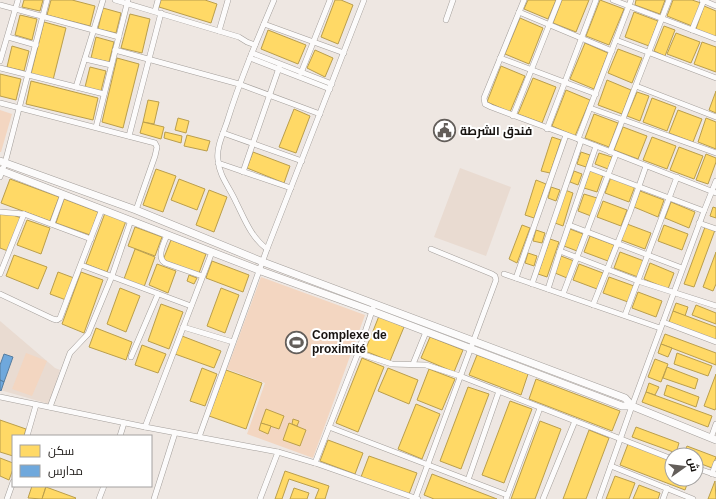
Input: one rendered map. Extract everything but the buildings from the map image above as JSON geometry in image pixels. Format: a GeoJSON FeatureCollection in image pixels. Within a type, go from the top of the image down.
{"type":"FeatureCollection","features":[{"type":"Feature","properties":{"kind":"street"},"geometry":{"type":"LineString","coordinates":[[0,61],[18,0]]}},
{"type":"Feature","properties":{"kind":"street"},"geometry":{"type":"LineString","coordinates":[[47,0],[20,108],[1,172],[63,194],[261,271],[471,348],[622,406],[632,406],[714,439],[716,424]]}},
{"type":"Feature","properties":{"kind":"street"},"geometry":{"type":"LineString","coordinates":[[76,87],[103,0]]}},
{"type":"Feature","properties":{"kind":"street"},"geometry":{"type":"LineString","coordinates":[[115,0],[128,2],[239,37],[255,45]]}},
{"type":"Feature","properties":{"kind":"street"},"geometry":{"type":"LineString","coordinates":[[155,11],[158,0]]}},
{"type":"Feature","properties":{"kind":"street"},"geometry":{"type":"LineString","coordinates":[[218,31],[227,0]]}},
{"type":"Feature","properties":{"kind":"street"},"geometry":{"type":"LineString","coordinates":[[267,249],[248,229],[236,200],[223,178],[218,163],[218,152],[239,84],[274,0]]}},
{"type":"Feature","properties":{"kind":"street"},"geometry":{"type":"LineString","coordinates":[[301,73],[330,0]]}},
{"type":"Feature","properties":{"kind":"street"},"geometry":{"type":"LineString","coordinates":[[199,437],[233,342],[261,271],[267,249],[364,0]]}},
{"type":"Feature","properties":{"kind":"street"},"geometry":{"type":"LineString","coordinates":[[446,20],[453,0]]}},
{"type":"Feature","properties":{"kind":"street"},"geometry":{"type":"LineString","coordinates":[[524,0],[484,102],[486,105],[714,192]]}},
{"type":"Feature","properties":{"kind":"street"},"geometry":{"type":"LineString","coordinates":[[513,116],[559,0]]}},
{"type":"Feature","properties":{"kind":"street"},"geometry":{"type":"LineString","coordinates":[[547,128],[596,0]]}},
{"type":"Feature","properties":{"kind":"street"},"geometry":{"type":"LineString","coordinates":[[613,0],[716,40]]}},
{"type":"Feature","properties":{"kind":"street"},"geometry":{"type":"LineString","coordinates":[[532,284],[590,108],[631,0]]}},
{"type":"Feature","properties":{"kind":"street"},"geometry":{"type":"LineString","coordinates":[[610,152],[669,0]]}},
{"type":"Feature","properties":{"kind":"street"},"geometry":{"type":"LineString","coordinates":[[692,30],[703,0],[716,6]]}},
{"type":"Feature","properties":{"kind":"street"},"geometry":{"type":"LineString","coordinates":[[96,127],[128,2]]}},
{"type":"Feature","properties":{"kind":"street"},"geometry":{"type":"LineString","coordinates":[[0,5],[119,37]]}},
{"type":"Feature","properties":{"kind":"street"},"geometry":{"type":"LineString","coordinates":[[519,12],[612,50]]}},
{"type":"Feature","properties":{"kind":"street"},"geometry":{"type":"LineString","coordinates":[[129,136],[161,13]]}},
{"type":"Feature","properties":{"kind":"street"},"geometry":{"type":"LineString","coordinates":[[264,24],[344,52]]}},
{"type":"Feature","properties":{"kind":"street"},"geometry":{"type":"LineString","coordinates":[[8,37],[36,45]]}},
{"type":"Feature","properties":{"kind":"street"},"geometry":{"type":"LineString","coordinates":[[616,40],[716,78]]}},
{"type":"Feature","properties":{"kind":"street"},"geometry":{"type":"LineString","coordinates":[[115,50],[149,58],[239,84],[320,114]]}},
{"type":"Feature","properties":{"kind":"street"},"geometry":{"type":"LineString","coordinates":[[251,56],[331,86]]}},
{"type":"Feature","properties":{"kind":"street"},"geometry":{"type":"LineString","coordinates":[[500,58],[596,94]]}},
{"type":"Feature","properties":{"kind":"street"},"geometry":{"type":"LineString","coordinates":[[85,59],[112,65]]}},
{"type":"Feature","properties":{"kind":"street"},"geometry":{"type":"LineString","coordinates":[[279,67],[301,73],[331,86]]}},
{"type":"Feature","properties":{"kind":"street"},"geometry":{"type":"LineString","coordinates":[[243,172],[279,67]]}},
{"type":"Feature","properties":{"kind":"street"},"geometry":{"type":"LineString","coordinates":[[0,68],[104,94]]}},
{"type":"Feature","properties":{"kind":"street"},"geometry":{"type":"LineString","coordinates":[[636,86],[716,117]]}},
{"type":"Feature","properties":{"kind":"street"},"geometry":{"type":"LineString","coordinates":[[0,103],[155,143],[155,156],[136,210]]}},
{"type":"Feature","properties":{"kind":"street"},"geometry":{"type":"LineString","coordinates":[[590,108],[716,153]]}},
{"type":"Feature","properties":{"kind":"street"},"geometry":{"type":"LineString","coordinates":[[223,133],[302,161]]}},
{"type":"Feature","properties":{"kind":"street"},"geometry":{"type":"LineString","coordinates":[[516,278],[566,135]]}},
{"type":"Feature","properties":{"kind":"street"},"geometry":{"type":"LineString","coordinates":[[548,289],[596,146]]}},
{"type":"Feature","properties":{"kind":"street"},"geometry":{"type":"LineString","coordinates":[[563,294],[616,154]]}},
{"type":"Feature","properties":{"kind":"street"},"geometry":{"type":"LineString","coordinates":[[3,162],[136,210],[263,262],[625,398],[632,406]]}},
{"type":"Feature","properties":{"kind":"street"},"geometry":{"type":"LineString","coordinates":[[218,163],[291,188]]}},
{"type":"Feature","properties":{"kind":"street"},"geometry":{"type":"LineString","coordinates":[[593,305],[618,244],[646,166]]}},
{"type":"Feature","properties":{"kind":"street"},"geometry":{"type":"LineString","coordinates":[[589,168],[609,174],[704,210]]}},
{"type":"Feature","properties":{"kind":"street"},"geometry":{"type":"LineString","coordinates":[[625,315],[677,178]]}},
{"type":"Feature","properties":{"kind":"street"},"geometry":{"type":"LineString","coordinates":[[600,499],[660,328],[704,210],[714,192],[716,181]]}},
{"type":"Feature","properties":{"kind":"street"},"geometry":{"type":"LineString","coordinates":[[52,224],[63,194]]}},
{"type":"Feature","properties":{"kind":"street"},"geometry":{"type":"LineString","coordinates":[[0,294],[57,320],[61,316],[102,209]]}},
{"type":"Feature","properties":{"kind":"street"},"geometry":{"type":"LineString","coordinates":[[0,212],[24,214],[90,239]]}},
{"type":"Feature","properties":{"kind":"street"},"geometry":{"type":"LineString","coordinates":[[0,274],[24,214]]}},
{"type":"Feature","properties":{"kind":"street"},"geometry":{"type":"LineString","coordinates":[[50,408],[70,353],[88,334],[112,276],[131,220]]}},
{"type":"Feature","properties":{"kind":"street"},"geometry":{"type":"LineString","coordinates":[[699,223],[716,229]]}},
{"type":"Feature","properties":{"kind":"street"},"geometry":{"type":"LineString","coordinates":[[569,225],[682,268]]}},
{"type":"Feature","properties":{"kind":"street"},"geometry":{"type":"LineString","coordinates":[[167,235],[160,257],[161,260],[165,263],[202,276]]}},
{"type":"Feature","properties":{"kind":"street"},"geometry":{"type":"LineString","coordinates":[[0,397],[124,423],[278,452],[315,462],[416,499],[427,464],[495,283],[495,276],[430,249]]}},
{"type":"Feature","properties":{"kind":"street"},"geometry":{"type":"LineString","coordinates":[[560,251],[638,281],[716,306]]}},
{"type":"Feature","properties":{"kind":"street"},"geometry":{"type":"LineString","coordinates":[[145,427],[212,252]]}},
{"type":"Feature","properties":{"kind":"street"},"geometry":{"type":"LineString","coordinates":[[81,265],[191,306]]}},
{"type":"Feature","properties":{"kind":"street"},"geometry":{"type":"LineString","coordinates":[[504,274],[660,328]]}},
{"type":"Feature","properties":{"kind":"street"},"geometry":{"type":"LineString","coordinates":[[131,357],[158,294]]}},
{"type":"Feature","properties":{"kind":"street"},"geometry":{"type":"LineString","coordinates":[[315,462],[358,353],[375,304]]}},
{"type":"Feature","properties":{"kind":"street"},"geometry":{"type":"LineString","coordinates":[[663,322],[716,342]]}},
{"type":"Feature","properties":{"kind":"street"},"geometry":{"type":"LineString","coordinates":[[183,327],[233,342]]}},
{"type":"Feature","properties":{"kind":"street"},"geometry":{"type":"LineString","coordinates":[[413,364],[426,332]]}},
{"type":"Feature","properties":{"kind":"street"},"geometry":{"type":"LineString","coordinates":[[358,353],[392,364],[426,365],[460,376],[664,456]]}},
{"type":"Feature","properties":{"kind":"street"},"geometry":{"type":"LineString","coordinates":[[468,480],[499,391]]}},
{"type":"Feature","properties":{"kind":"street"},"geometry":{"type":"LineString","coordinates":[[28,435],[36,405]]}},
{"type":"Feature","properties":{"kind":"street"},"geometry":{"type":"LineString","coordinates":[[329,427],[468,480],[507,497],[540,408]]}},
{"type":"Feature","properties":{"kind":"street"},"geometry":{"type":"LineString","coordinates":[[543,499],[575,421]]}},
{"type":"Feature","properties":{"kind":"street"},"geometry":{"type":"LineString","coordinates":[[120,435],[124,423]]}},
{"type":"Feature","properties":{"kind":"street"},"geometry":{"type":"LineString","coordinates":[[154,499],[175,433]]}},
{"type":"Feature","properties":{"kind":"street"},"geometry":{"type":"LineString","coordinates":[[260,499],[278,452]]}},
{"type":"Feature","properties":{"kind":"street"},"geometry":{"type":"LineString","coordinates":[[704,471],[714,474],[716,463]]}},
{"type":"Feature","properties":{"kind":"street"},"geometry":{"type":"LineString","coordinates":[[611,466],[693,499]]}},
{"type":"Feature","properties":{"kind":"street"},"geometry":{"type":"LineString","coordinates":[[7,499],[12,485]]}},
{"type":"Feature","properties":{"kind":"street"},"geometry":{"type":"LineString","coordinates":[[99,499],[104,487]]}},
{"type":"Feature","properties":{"kind":"street"},"geometry":{"type":"LineString","coordinates":[[663,499],[667,488]]}},
{"type":"Feature","properties":{"kind":"shaded area"},"geometry":{"type":"Polygon","coordinates":[[[0,110],[12,114],[1,152],[0,152],[0,110]]]}},
{"type":"Feature","properties":{"kind":"shaded area"},"geometry":{"type":"Polygon","coordinates":[[[460,168],[511,187],[486,256],[434,237],[460,168]]]}},
{"type":"Feature","properties":{"kind":"shaded area","name":"Complexe de proximité"},"geometry":{"type":"Polygon","coordinates":[[[261,277],[365,315],[313,458],[247,434],[265,383],[227,369],[261,277]]]}},
{"type":"Feature","properties":{"kind":"shaded area"},"geometry":{"type":"Polygon","coordinates":[[[0,321],[55,368],[60,370],[49,404],[0,390],[0,321]]]}},
{"type":"Feature","properties":{"kind":"shaded area"},"geometry":{"type":"Polygon","coordinates":[[[26,353],[47,361],[32,396],[12,389],[26,353]]]}},
{"type":"Feature","properties":{"kind":"place","name":"فندق الشرطة"},"geometry":{"type":"Point","coordinates":[445,131]}},
{"type":"Feature","properties":{"kind":"place","name":"Complexe de proximité"},"geometry":{"type":"Point","coordinates":[296,342]}}]}
